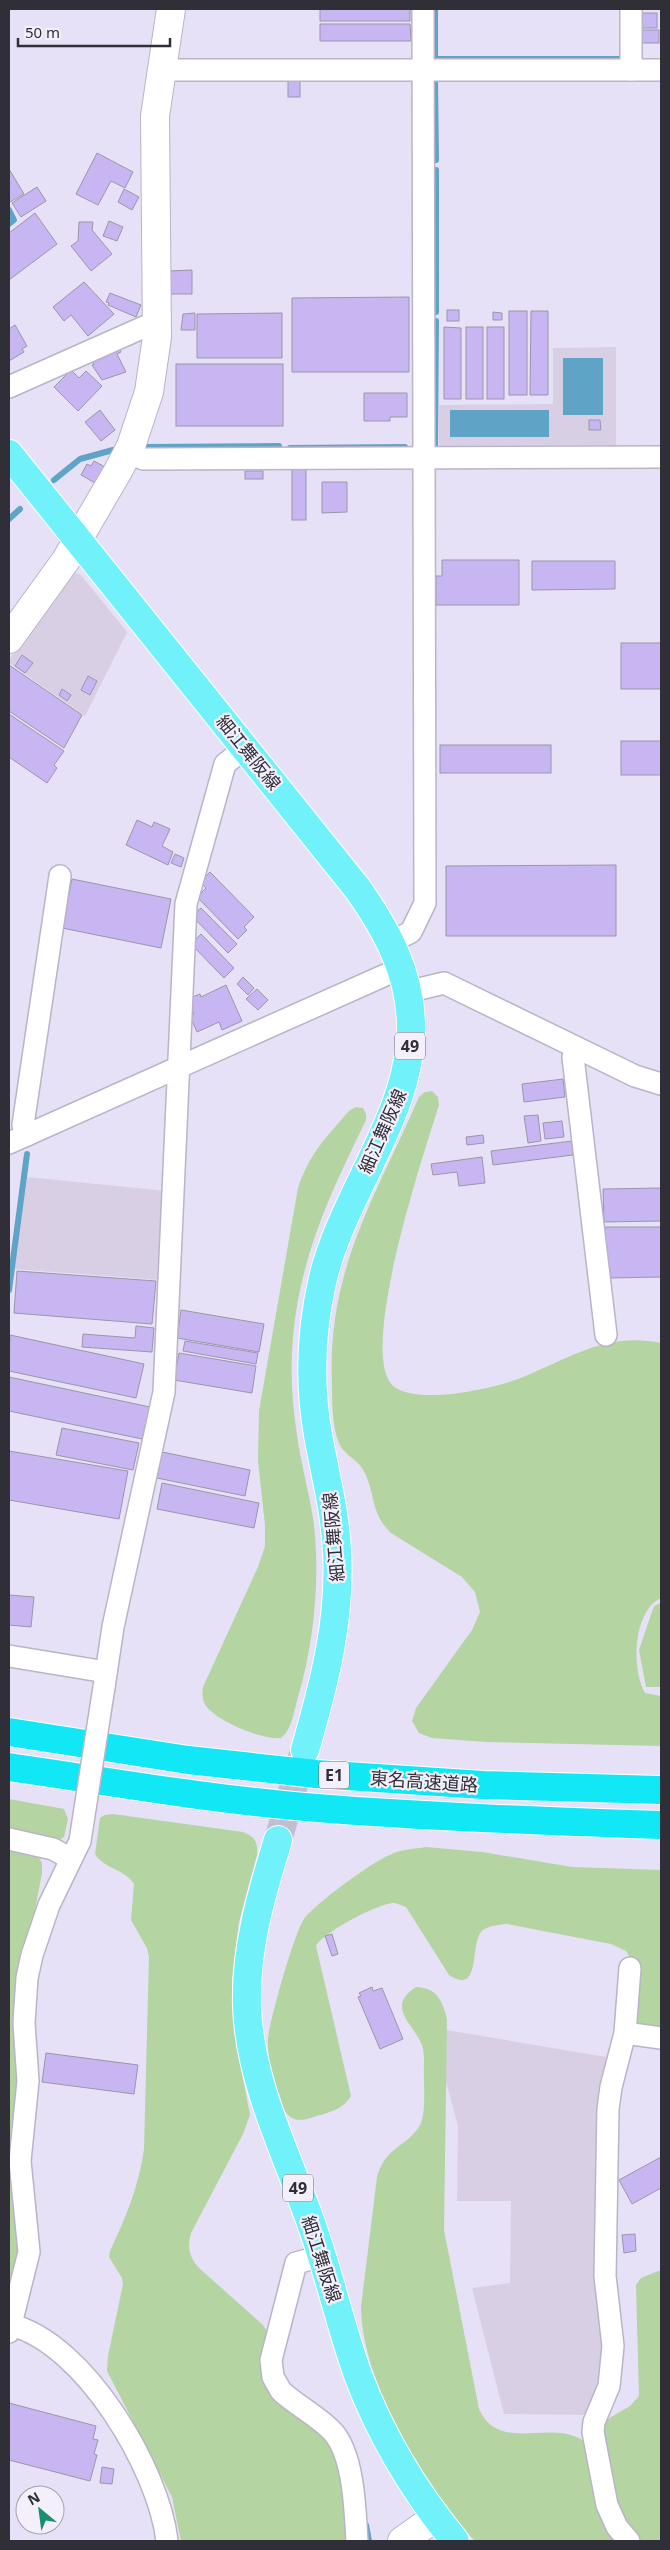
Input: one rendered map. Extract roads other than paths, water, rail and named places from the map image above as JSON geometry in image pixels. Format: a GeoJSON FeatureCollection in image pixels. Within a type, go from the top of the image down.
{"type":"FeatureCollection","features":[{"type":"Feature","properties":{"kind":"highway","name":"東名高速道路"},"geometry":{"type":"LineString","coordinates":[[9,1732],[188,1760],[316,1774],[484,1785],[661,1790]]}},
{"type":"Feature","properties":{"kind":"highway","name":"東名高速道路"},"geometry":{"type":"LineString","coordinates":[[9,1767],[185,1793],[315,1808],[483,1819],[661,1824]]}},
{"type":"Feature","properties":{"kind":"main road","name":"細江舞阪線"},"geometry":{"type":"LineString","coordinates":[[9,454],[358,888],[391,942],[404,980],[411,1023],[406,1074],[389,1122],[342,1219],[323,1278],[317,1309],[313,1371],[314,1402],[335,1523],[338,1582],[333,1642],[305,1750]]}},
{"type":"Feature","properties":{"kind":"main road","name":"細江舞阪線"},"geometry":{"type":"LineString","coordinates":[[278,1840],[258,1907],[249,1952],[247,1988],[250,2034],[261,2088],[322,2256],[348,2343],[371,2406],[401,2464],[436,2518],[455,2541]]}},
{"type":"Feature","properties":{"kind":"street"},"geometry":{"type":"LineString","coordinates":[[9,639],[78,540],[128,452],[149,392],[154,365],[157,327],[155,116],[171,9]]}},
{"type":"Feature","properties":{"kind":"street"},"geometry":{"type":"LineString","coordinates":[[391,942],[411,932],[425,902],[423,9]]}},
{"type":"Feature","properties":{"kind":"street"},"geometry":{"type":"LineString","coordinates":[[631,9],[631,70]]}},
{"type":"Feature","properties":{"kind":"street"},"geometry":{"type":"LineString","coordinates":[[161,67],[174,70],[661,70]]}},
{"type":"Feature","properties":{"kind":"street"},"geometry":{"type":"LineString","coordinates":[[9,388],[144,327],[157,327]]}},
{"type":"Feature","properties":{"kind":"street"},"geometry":{"type":"LineString","coordinates":[[128,452],[143,459],[661,457]]}},
{"type":"Feature","properties":{"kind":"street"},"geometry":{"type":"LineString","coordinates":[[167,2541],[159,2501],[108,2404],[83,2373],[53,2346],[27,2329],[10,2328],[29,2252],[20,2161],[28,2081],[24,2023],[26,1985],[39,1933],[55,1889],[76,1850],[113,1628],[164,1392],[186,904],[226,764],[246,748]]}},
{"type":"Feature","properties":{"kind":"street"},"geometry":{"type":"LineString","coordinates":[[18,1139],[23,1125],[60,876]]}},
{"type":"Feature","properties":{"kind":"street"},"geometry":{"type":"LineString","coordinates":[[18,1139],[178,1066],[404,980],[444,984],[635,1076],[661,1084]]}},
{"type":"Feature","properties":{"kind":"street"},"geometry":{"type":"LineString","coordinates":[[577,1048],[573,1057],[606,1335]]}},
{"type":"Feature","properties":{"kind":"street"},"geometry":{"type":"LineString","coordinates":[[9,1656],[105,1680]]}},
{"type":"Feature","properties":{"kind":"street"},"geometry":{"type":"LineString","coordinates":[[9,1838],[54,1850],[76,1850]]}},
{"type":"Feature","properties":{"kind":"street"},"geometry":{"type":"LineString","coordinates":[[629,2541],[617,2527],[607,2505],[593,2432],[594,2422],[609,2386],[613,2346],[605,2276],[608,2109],[611,2087],[625,2033],[630,1968]]}},
{"type":"Feature","properties":{"kind":"street"},"geometry":{"type":"LineString","coordinates":[[625,2033],[661,2038]]}},
{"type":"Feature","properties":{"kind":"street"},"geometry":{"type":"LineString","coordinates":[[322,2256],[296,2264],[272,2352],[271,2368],[276,2384],[281,2391],[323,2424],[339,2440],[347,2462],[355,2505],[357,2541]]}},
{"type":"Feature","properties":{"kind":"street"},"geometry":{"type":"LineString","coordinates":[[402,2541],[436,2518]]}},
{"type":"Feature","properties":{"kind":"water"},"geometry":{"type":"Polygon","coordinates":[[[563,358],[603,358],[603,415],[563,415],[563,358]]]}},
{"type":"Feature","properties":{"kind":"water"},"geometry":{"type":"Polygon","coordinates":[[[450,410],[549,410],[549,437],[450,437],[450,410]]]}},
{"type":"Feature","properties":{"kind":"waterway"},"geometry":{"type":"LineString","coordinates":[[435,9],[435,61]]}},
{"type":"Feature","properties":{"kind":"waterway"},"geometry":{"type":"LineString","coordinates":[[435,59],[625,59]]}},
{"type":"Feature","properties":{"kind":"waterway"},"geometry":{"type":"LineString","coordinates":[[435,81],[436,160]]}},
{"type":"Feature","properties":{"kind":"waterway"},"geometry":{"type":"LineString","coordinates":[[436,170],[436,312]]}},
{"type":"Feature","properties":{"kind":"waterway"},"geometry":{"type":"LineString","coordinates":[[9,210],[14,220],[9,224]]}},
{"type":"Feature","properties":{"kind":"waterway"},"geometry":{"type":"LineString","coordinates":[[435,447],[436,321]]}},
{"type":"Feature","properties":{"kind":"waterway"},"geometry":{"type":"LineString","coordinates":[[140,445],[144,447],[279,446]]}},
{"type":"Feature","properties":{"kind":"waterway"},"geometry":{"type":"LineString","coordinates":[[290,448],[405,447]]}},
{"type":"Feature","properties":{"kind":"waterway"},"geometry":{"type":"LineString","coordinates":[[54,480],[80,459],[113,450]]}},
{"type":"Feature","properties":{"kind":"waterway"},"geometry":{"type":"LineString","coordinates":[[9,519],[20,509]]}},
{"type":"Feature","properties":{"kind":"waterway"},"geometry":{"type":"LineString","coordinates":[[9,1290],[27,1154]]}},
{"type":"Feature","properties":{"kind":"waterway"},"geometry":{"type":"LineString","coordinates":[[366,2525],[369,2541]]}},
{"type":"Feature","properties":{"kind":"tunnel"},"geometry":{"type":"LineString","coordinates":[[278,1840],[304,1751]]}}]}
